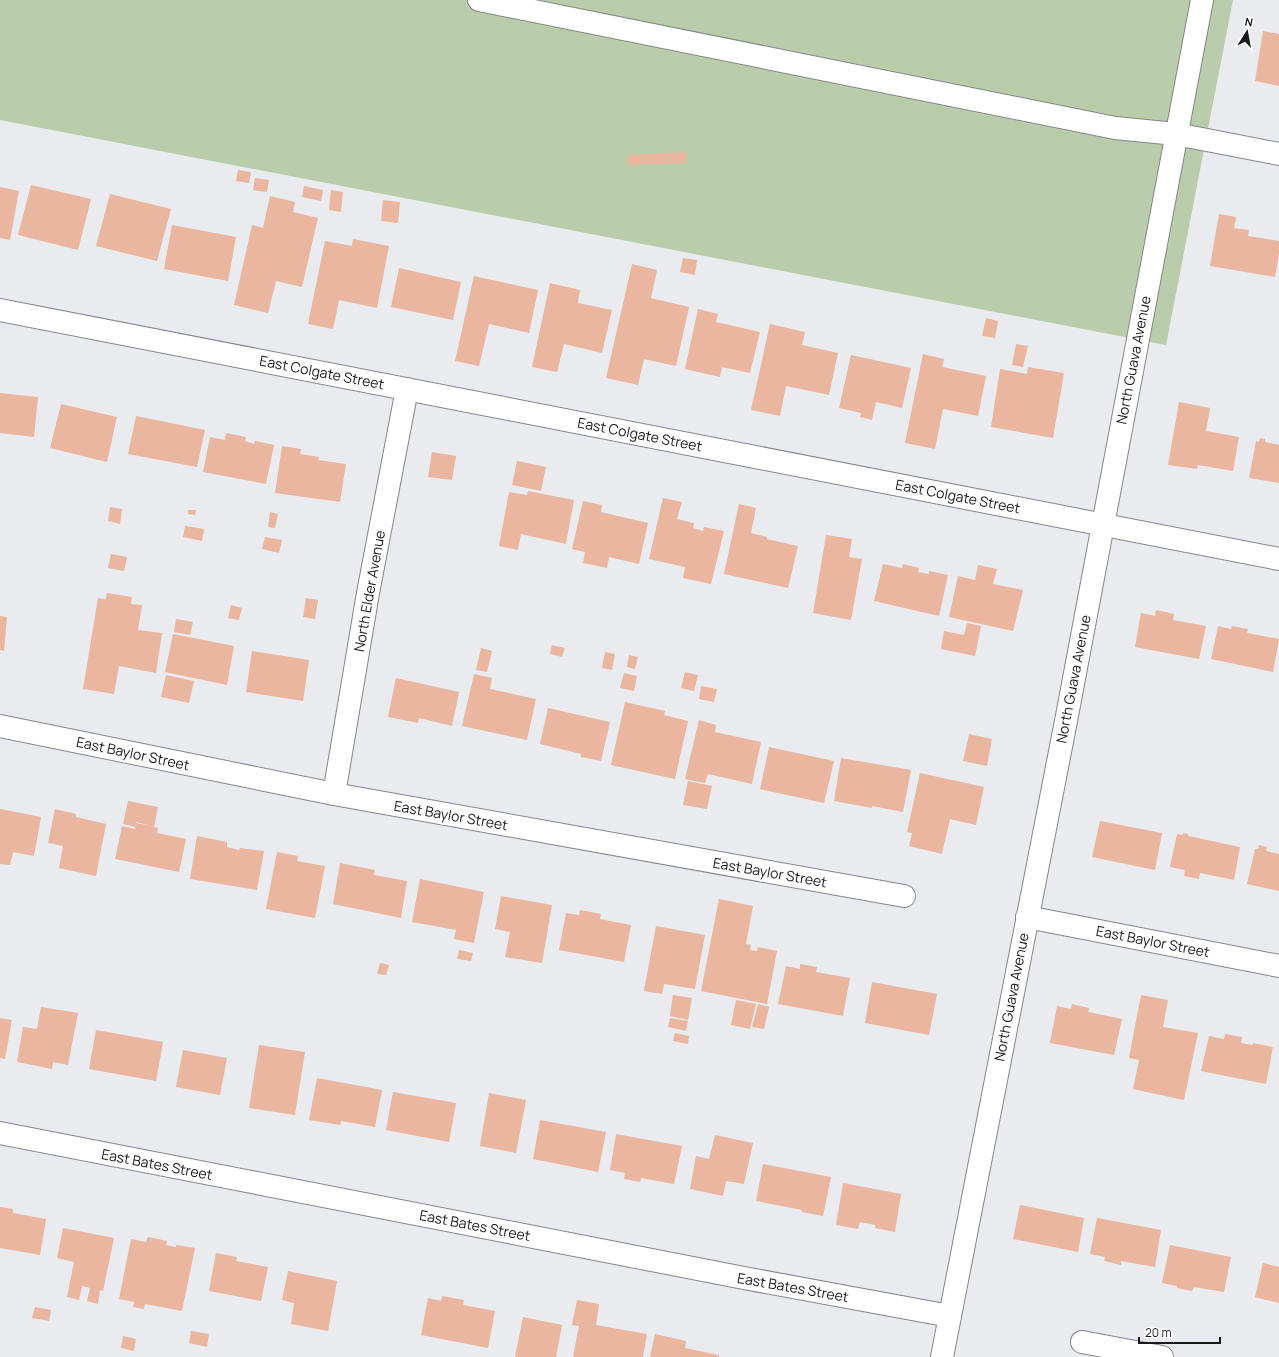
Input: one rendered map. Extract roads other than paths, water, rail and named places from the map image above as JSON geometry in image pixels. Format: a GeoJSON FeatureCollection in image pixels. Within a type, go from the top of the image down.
{"type":"FeatureCollection","features":[{"type":"Feature","properties":{"kind":"street"},"geometry":{"type":"LineString","coordinates":[[479,0],[1115,128],[1176,134],[1279,154]]}},
{"type":"Feature","properties":{"kind":"street","name":"North Guava Avenue"},"geometry":{"type":"LineString","coordinates":[[942,1357],[1066,721],[1202,0]]}},
{"type":"Feature","properties":{"kind":"street","name":"East Colgate Street"},"geometry":{"type":"LineString","coordinates":[[0,310],[1279,559]]}},
{"type":"Feature","properties":{"kind":"street","name":"North Elder Avenue"},"geometry":{"type":"LineString","coordinates":[[334,794],[368,593],[407,389]]}},
{"type":"Feature","properties":{"kind":"street","name":"East Baylor Street"},"geometry":{"type":"LineString","coordinates":[[0,726],[334,794],[904,896]]}},
{"type":"Feature","properties":{"kind":"street","name":"East Baylor Street"},"geometry":{"type":"LineString","coordinates":[[1027,917],[1279,966]]}},
{"type":"Feature","properties":{"kind":"street","name":"East Bates Street"},"geometry":{"type":"LineString","coordinates":[[0,1133],[744,1278],[950,1316]]}},
{"type":"Feature","properties":{"kind":"street"},"geometry":{"type":"LineString","coordinates":[[1082,1342],[1162,1357]]}}]}
